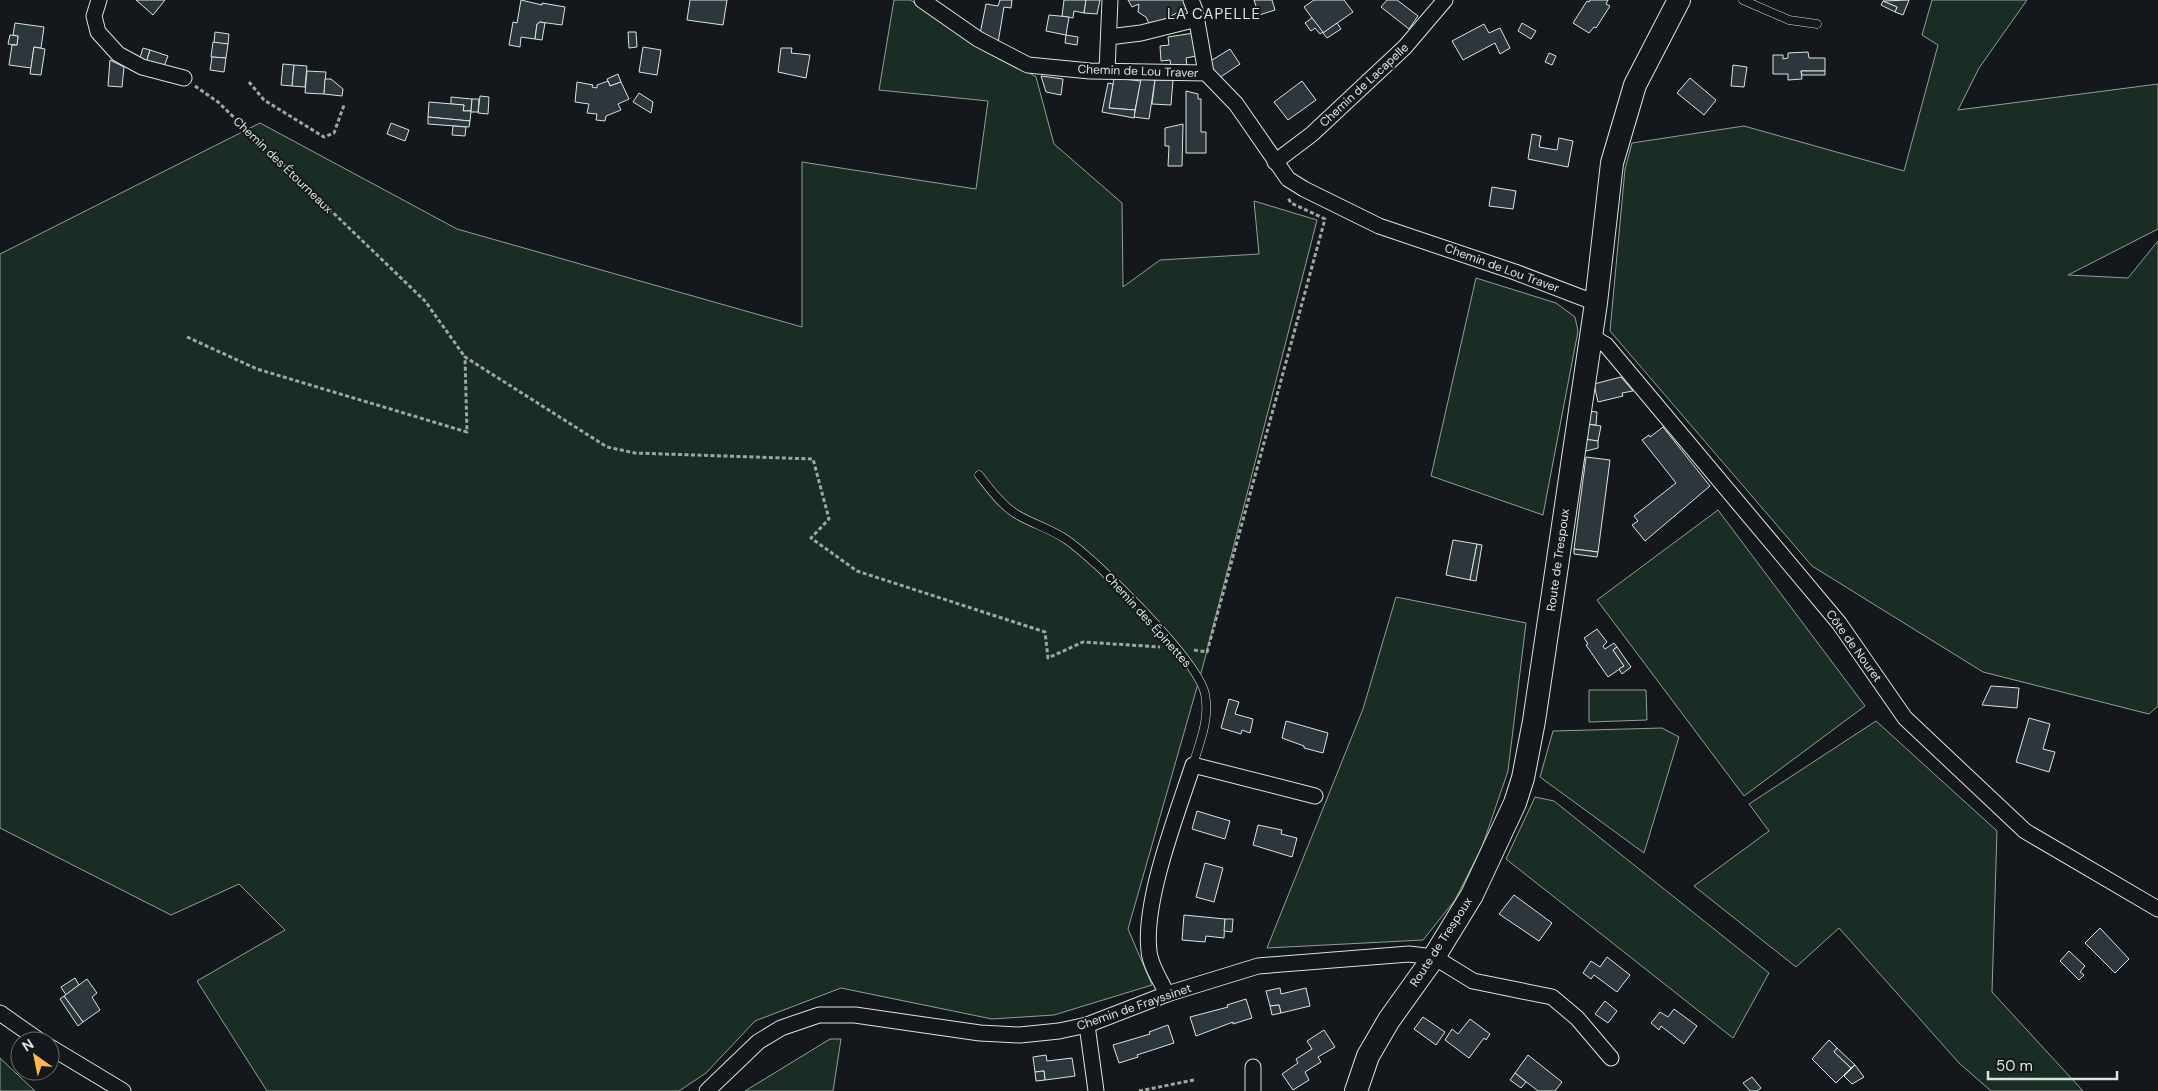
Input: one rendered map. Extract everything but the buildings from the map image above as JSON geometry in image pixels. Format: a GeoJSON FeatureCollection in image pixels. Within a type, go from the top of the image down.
{"type":"FeatureCollection","features":[{"type":"Feature","properties":{"kind":"street"},"geometry":{"type":"LineString","coordinates":[[99,0],[94,16],[98,32],[118,54],[142,68],[184,78]]}},
{"type":"Feature","properties":{"kind":"street","name":"Chemin de Lou Traver"},"geometry":{"type":"LineString","coordinates":[[922,0],[978,39],[1028,65],[1107,71],[1206,73],[1236,104],[1288,179],[1304,189],[1379,226],[1514,272],[1596,303]]}},
{"type":"Feature","properties":{"kind":"street"},"geometry":{"type":"LineString","coordinates":[[1107,71],[1110,0]]}},
{"type":"Feature","properties":{"kind":"street"},"geometry":{"type":"LineString","coordinates":[[1191,0],[1197,19],[1206,73]]}},
{"type":"Feature","properties":{"kind":"street","name":"Chemin de Lacapelle"},"geometry":{"type":"LineString","coordinates":[[1275,162],[1312,134],[1405,47],[1444,0]]}},
{"type":"Feature","properties":{"kind":"street","name":"Route de Trespoux"},"geometry":{"type":"LineString","coordinates":[[1356,1091],[1368,1056],[1389,1020],[1434,958],[1472,895],[1515,803],[1523,778],[1534,721],[1596,303],[1612,163],[1635,85],[1679,0]]}},
{"type":"Feature","properties":{"kind":"street"},"geometry":{"type":"LineString","coordinates":[[1109,36],[1141,33],[1197,19]]}},
{"type":"Feature","properties":{"kind":"street","name":"Côte de Nouret"},"geometry":{"type":"LineString","coordinates":[[1591,336],[1606,345],[1821,601],[1839,623],[1905,718],[2025,831],[2158,909]]}},
{"type":"Feature","properties":{"kind":"street"},"geometry":{"type":"LineString","coordinates":[[1193,765],[1315,796]]}},
{"type":"Feature","properties":{"kind":"street","name":"Chemin des Épinettes"},"geometry":{"type":"LineString","coordinates":[[1167,994],[1149,953],[1148,918],[1164,857],[1193,765]]}},
{"type":"Feature","properties":{"kind":"street","name":"Chemin de Frayssinet"},"geometry":{"type":"LineString","coordinates":[[707,1091],[758,1042],[781,1028],[820,1015],[855,1015],[980,1033],[1020,1035],[1059,1032],[1087,1025],[1167,994],[1258,966],[1409,954],[1434,958]]}},
{"type":"Feature","properties":{"kind":"street"},"geometry":{"type":"LineString","coordinates":[[1434,958],[1472,981],[1552,997],[1577,1018],[1611,1058]]}},
{"type":"Feature","properties":{"kind":"street"},"geometry":{"type":"LineString","coordinates":[[0,1012],[26,1031]]}},
{"type":"Feature","properties":{"kind":"street"},"geometry":{"type":"LineString","coordinates":[[1087,1025],[1096,1091]]}},
{"type":"Feature","properties":{"kind":"street"},"geometry":{"type":"LineString","coordinates":[[60,1053],[124,1091]]}},
{"type":"Feature","properties":{"kind":"street"},"geometry":{"type":"LineString","coordinates":[[1253,1067],[1253,1091]]}},
{"type":"Feature","properties":{"kind":"lane"},"geometry":{"type":"LineString","coordinates":[[1743,0],[1789,20],[1817,24]]}},
{"type":"Feature","properties":{"kind":"lane","name":"Chemin des Épinettes"},"geometry":{"type":"LineString","coordinates":[[979,475],[1013,512],[1066,539],[1099,565],[1175,647],[1194,672],[1205,693],[1207,718],[1193,765]]}},
{"type":"Feature","properties":{"kind":"path","name":"Chemin des Étourneaux"},"geometry":{"type":"LineString","coordinates":[[184,78],[218,102],[426,302],[466,357]]}},
{"type":"Feature","properties":{"kind":"path"},"geometry":{"type":"LineString","coordinates":[[249,82],[264,100],[324,137],[334,133],[344,105]]}},
{"type":"Feature","properties":{"kind":"path"},"geometry":{"type":"LineString","coordinates":[[466,357],[608,447],[635,453],[813,459],[829,518],[811,538],[857,571],[1045,632],[1048,658],[1083,642],[1175,647],[1207,652],[1325,219],[1291,203],[1286,196]]}},
{"type":"Feature","properties":{"kind":"path"},"geometry":{"type":"LineString","coordinates":[[187,337],[257,369],[466,432],[466,357]]}},
{"type":"Feature","properties":{"kind":"path"},"geometry":{"type":"LineString","coordinates":[[1139,1091],[1194,1080]]}},
{"type":"Feature","properties":{"kind":"green space"},"geometry":{"type":"Polygon","coordinates":[[[894,0],[910,0],[1036,77],[1054,144],[1122,203],[1123,287],[1160,260],[1259,254],[1254,201],[1317,220],[1203,666],[1128,929],[1152,985],[1054,1015],[992,1019],[841,988],[755,1021],[706,1073],[679,1091],[267,1091],[197,981],[285,930],[239,884],[171,915],[0,828],[0,254],[260,123],[457,229],[802,327],[802,162],[976,189],[988,101],[879,90],[894,0]]]}},
{"type":"Feature","properties":{"kind":"green space"},"geometry":{"type":"Polygon","coordinates":[[[1932,0],[2027,0],[1979,68],[1958,110],[2158,84],[2158,229],[2068,275],[2128,278],[2158,241],[2158,706],[2149,714],[1983,672],[1812,566],[1610,331],[1625,169],[1632,143],[1744,126],[1904,171],[1938,45],[1922,35],[1932,0]]]}},
{"type":"Feature","properties":{"kind":"green space"},"geometry":{"type":"Polygon","coordinates":[[[1476,278],[1556,303],[1575,317],[1578,331],[1543,515],[1431,476],[1476,278]]]}},
{"type":"Feature","properties":{"kind":"green space"},"geometry":{"type":"Polygon","coordinates":[[[1718,510],[1865,706],[1744,796],[1597,600],[1718,510]]]}},
{"type":"Feature","properties":{"kind":"green space"},"geometry":{"type":"Polygon","coordinates":[[[1396,597],[1526,623],[1508,771],[1482,847],[1455,900],[1423,940],[1267,948],[1363,709],[1396,597]]]}},
{"type":"Feature","properties":{"kind":"green space"},"geometry":{"type":"Polygon","coordinates":[[[1589,690],[1646,690],[1647,720],[1589,722],[1589,690]]]}},
{"type":"Feature","properties":{"kind":"green space"},"geometry":{"type":"Polygon","coordinates":[[[1876,721],[1997,831],[1992,992],[2083,1091],[1991,1091],[1959,1063],[1839,928],[1796,967],[1694,886],[1769,831],[1749,804],[1876,721]]]}},
{"type":"Feature","properties":{"kind":"green space"},"geometry":{"type":"Polygon","coordinates":[[[1662,728],[1679,737],[1644,853],[1540,777],[1553,731],[1662,728]]]}},
{"type":"Feature","properties":{"kind":"green space"},"geometry":{"type":"Polygon","coordinates":[[[1535,797],[1554,801],[1769,973],[1733,1038],[1506,859],[1535,797]]]}},
{"type":"Feature","properties":{"kind":"green space"},"geometry":{"type":"Polygon","coordinates":[[[830,1039],[841,1039],[833,1091],[745,1091],[830,1039]]]}},
{"type":"Feature","properties":{"kind":"green space"},"geometry":{"type":"Polygon","coordinates":[[[0,1058],[10,1067],[10,1081],[24,1081],[35,1091],[0,1091],[0,1058]]]}},
{"type":"Feature","properties":{"kind":"district","name":"LA CAPELLE"},"geometry":{"type":"Point","coordinates":[1214,14]}}]}
